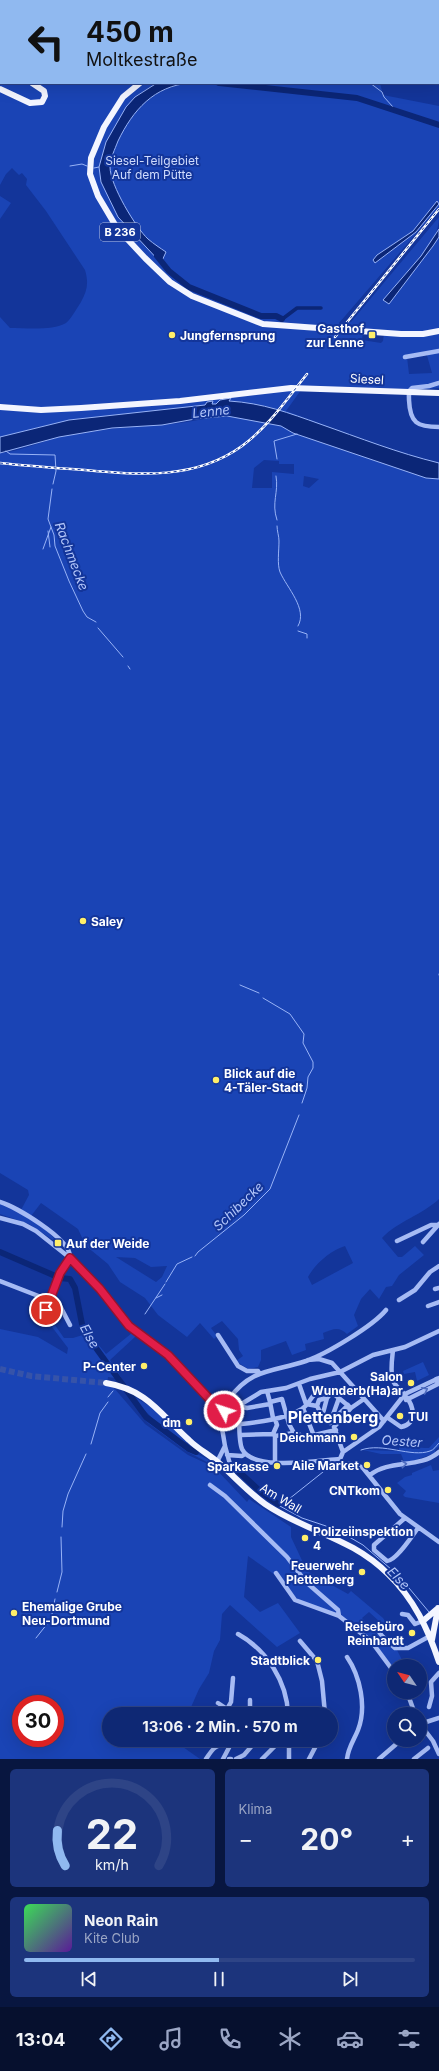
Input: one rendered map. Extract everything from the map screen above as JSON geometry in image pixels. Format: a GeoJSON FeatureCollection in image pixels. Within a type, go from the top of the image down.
{"type":"FeatureCollection","features":[{"type":"Feature","properties":{"kind":"main road"},"geometry":{"type":"LineString","coordinates":[[0,89],[30,103],[42,102],[45,96],[44,91],[34,84]]}},
{"type":"Feature","properties":{"kind":"main road","name":"B 236"},"geometry":{"type":"LineString","coordinates":[[139,84],[123,97],[99,137],[91,158],[90,174],[98,196],[121,234],[170,282],[192,296],[263,324],[401,334],[423,334],[439,331]]}},
{"type":"Feature","properties":{"kind":"main road","name":"Siesel"},"geometry":{"type":"LineString","coordinates":[[0,406],[27,409],[68,409],[180,401],[290,388],[409,392]]}},
{"type":"Feature","properties":{"kind":"main road"},"geometry":{"type":"LineString","coordinates":[[409,392],[439,393]]}},
{"type":"Feature","properties":{"kind":"main road","name":"Am Wall"},"geometry":{"type":"LineString","coordinates":[[106,1383],[118,1385],[134,1392],[155,1406],[188,1439],[219,1463],[274,1510],[342,1541],[364,1553],[397,1584],[423,1621],[431,1638],[439,1662]]}},
{"type":"Feature","properties":{"kind":"main road"},"geometry":{"type":"LineString","coordinates":[[423,1621],[431,1616],[438,1607]]}},
{"type":"Feature","properties":{"kind":"main road"},"geometry":{"type":"LineString","coordinates":[[431,1638],[438,1607]]}},
{"type":"Feature","properties":{"kind":"main road"},"geometry":{"type":"LineString","coordinates":[[423,1621],[430,1623],[436,1618]]}},
{"type":"Feature","properties":{"kind":"street"},"geometry":{"type":"LineString","coordinates":[[405,357],[439,351]]}},
{"type":"Feature","properties":{"kind":"street","name":"Siesel"},"geometry":{"type":"LineString","coordinates":[[409,392],[412,388],[439,383]]}},
{"type":"Feature","properties":{"kind":"street"},"geometry":{"type":"LineString","coordinates":[[409,392],[410,412],[413,420],[424,426],[439,426]]}},
{"type":"Feature","properties":{"kind":"street"},"geometry":{"type":"LineString","coordinates":[[0,1202],[31,1217],[64,1244],[70,1254],[70,1258],[60,1273],[50,1300],[42,1314]]}},
{"type":"Feature","properties":{"kind":"street"},"geometry":{"type":"LineString","coordinates":[[0,1218],[23,1224],[36,1231],[70,1258],[100,1289],[129,1326],[168,1355],[215,1405],[220,1405],[224,1409]]}},
{"type":"Feature","properties":{"kind":"street"},"geometry":{"type":"LineString","coordinates":[[397,1240],[431,1225],[439,1224]]}},
{"type":"Feature","properties":{"kind":"street"},"geometry":{"type":"LineString","coordinates":[[423,1242],[439,1224]]}},
{"type":"Feature","properties":{"kind":"street"},"geometry":{"type":"LineString","coordinates":[[399,1300],[415,1290],[430,1272],[439,1266]]}},
{"type":"Feature","properties":{"kind":"street"},"geometry":{"type":"LineString","coordinates":[[0,1281],[50,1300],[61,1306],[70,1325]]}},
{"type":"Feature","properties":{"kind":"street"},"geometry":{"type":"LineString","coordinates":[[428,1306],[439,1302]]}},
{"type":"Feature","properties":{"kind":"street"},"geometry":{"type":"LineString","coordinates":[[231,1408],[228,1401],[235,1391],[249,1377],[260,1373],[293,1366],[308,1360],[348,1339],[381,1317],[386,1310]]}},
{"type":"Feature","properties":{"kind":"street"},"geometry":{"type":"LineString","coordinates":[[224,1409],[238,1406],[254,1394],[298,1384],[340,1372],[373,1355],[405,1346],[439,1331]]}},
{"type":"Feature","properties":{"kind":"street"},"geometry":{"type":"LineString","coordinates":[[218,1335],[242,1370],[258,1371],[260,1373]]}},
{"type":"Feature","properties":{"kind":"street"},"geometry":{"type":"LineString","coordinates":[[308,1360],[329,1362],[364,1399],[386,1419],[399,1426],[410,1423],[412,1420],[413,1410],[406,1397],[400,1392],[393,1380],[393,1350]]}},
{"type":"Feature","properties":{"kind":"street"},"geometry":{"type":"LineString","coordinates":[[340,1459],[343,1452],[371,1434],[406,1397],[438,1379]]}},
{"type":"Feature","properties":{"kind":"street"},"geometry":{"type":"LineString","coordinates":[[298,1384],[314,1436]]}},
{"type":"Feature","properties":{"kind":"street"},"geometry":{"type":"LineString","coordinates":[[241,1424],[275,1419],[304,1406],[314,1394],[325,1390],[332,1392],[349,1407]]}},
{"type":"Feature","properties":{"kind":"street"},"geometry":{"type":"LineString","coordinates":[[267,1391],[277,1425],[274,1435],[275,1462]]}},
{"type":"Feature","properties":{"kind":"street"},"geometry":{"type":"LineString","coordinates":[[322,1417],[327,1398],[332,1392]]}},
{"type":"Feature","properties":{"kind":"street"},"geometry":{"type":"LineString","coordinates":[[314,1394],[319,1400]]}},
{"type":"Feature","properties":{"kind":"street"},"geometry":{"type":"LineString","coordinates":[[319,1400],[327,1398]]}},
{"type":"Feature","properties":{"kind":"street"},"geometry":{"type":"LineString","coordinates":[[330,1423],[339,1398]]}},
{"type":"Feature","properties":{"kind":"street"},"geometry":{"type":"LineString","coordinates":[[238,1406],[247,1408],[282,1399],[294,1433]]}},
{"type":"Feature","properties":{"kind":"street"},"geometry":{"type":"LineString","coordinates":[[330,1423],[349,1407],[364,1399]]}},
{"type":"Feature","properties":{"kind":"street"},"geometry":{"type":"LineString","coordinates":[[319,1400],[317,1406],[322,1417],[335,1429],[343,1452]]}},
{"type":"Feature","properties":{"kind":"street"},"geometry":{"type":"LineString","coordinates":[[215,1405],[212,1409],[213,1413],[220,1416]]}},
{"type":"Feature","properties":{"kind":"street"},"geometry":{"type":"LineString","coordinates":[[238,1406],[241,1424],[242,1447],[245,1454],[254,1459],[291,1463],[340,1459],[344,1463],[360,1466],[370,1475],[390,1503],[405,1518],[439,1542]]}},
{"type":"Feature","properties":{"kind":"street"},"geometry":{"type":"LineString","coordinates":[[304,1406],[317,1406]]}},
{"type":"Feature","properties":{"kind":"street"},"geometry":{"type":"LineString","coordinates":[[241,1435],[274,1435],[294,1433],[306,1437],[314,1436],[335,1429],[349,1407]]}},
{"type":"Feature","properties":{"kind":"street"},"geometry":{"type":"LineString","coordinates":[[224,1409],[220,1416],[224,1446],[235,1478]]}},
{"type":"Feature","properties":{"kind":"street"},"geometry":{"type":"LineString","coordinates":[[224,1446],[219,1463],[225,1462],[227,1455]]}},
{"type":"Feature","properties":{"kind":"street"},"geometry":{"type":"LineString","coordinates":[[370,1475],[383,1467],[422,1460],[439,1452]]}},
{"type":"Feature","properties":{"kind":"street"},"geometry":{"type":"LineString","coordinates":[[227,1455],[242,1456],[245,1454]]}},
{"type":"Feature","properties":{"kind":"street"},"geometry":{"type":"LineString","coordinates":[[210,1485],[225,1496],[287,1557],[306,1582],[338,1610],[339,1616]]}},
{"type":"Feature","properties":{"kind":"street"},"geometry":{"type":"LineString","coordinates":[[405,1518],[374,1545],[374,1550],[389,1562],[418,1528]]}},
{"type":"Feature","properties":{"kind":"street"},"geometry":{"type":"LineString","coordinates":[[276,1574],[295,1600],[339,1616],[375,1645],[387,1662]]}},
{"type":"Feature","properties":{"kind":"street"},"geometry":{"type":"LineString","coordinates":[[402,1614],[407,1615],[415,1624],[423,1621]]}},
{"type":"Feature","properties":{"kind":"street"},"geometry":{"type":"LineString","coordinates":[[376,1626],[382,1636],[395,1648],[408,1648],[431,1638]]}},
{"type":"Feature","properties":{"kind":"street"},"geometry":{"type":"LineString","coordinates":[[238,1634],[263,1655],[280,1680],[286,1696],[287,1707]]}},
{"type":"Feature","properties":{"kind":"street"},"geometry":{"type":"LineString","coordinates":[[300,1641],[317,1661],[322,1682],[324,1707]]}},
{"type":"Feature","properties":{"kind":"street"},"geometry":{"type":"LineString","coordinates":[[347,1657],[361,1693],[362,1707],[361,1719],[347,1759]]}},
{"type":"Feature","properties":{"kind":"street"},"geometry":{"type":"LineString","coordinates":[[429,1707],[432,1696],[430,1682],[439,1673]]}},
{"type":"Feature","properties":{"kind":"street"},"geometry":{"type":"LineString","coordinates":[[228,1707],[231,1702],[233,1678]]}},
{"type":"Feature","properties":{"kind":"street"},"geometry":{"type":"LineString","coordinates":[[250,1700],[250,1707]]}},
{"type":"Feature","properties":{"kind":"street"},"geometry":{"type":"LineString","coordinates":[[218,1703],[224,1707]]}},
{"type":"Feature","properties":{"kind":"street"},"geometry":{"type":"LineString","coordinates":[[427,1722],[439,1718]]}},
{"type":"Feature","properties":{"kind":"street"},"geometry":{"type":"LineString","coordinates":[[427,1733],[433,1741],[439,1754]]}},
{"type":"Feature","properties":{"kind":"street"},"geometry":{"type":"LineString","coordinates":[[206,1759],[214,1747]]}},
{"type":"Feature","properties":{"kind":"street"},"geometry":{"type":"LineString","coordinates":[[224,1759],[228,1747]]}},
{"type":"Feature","properties":{"kind":"street"},"geometry":{"type":"LineString","coordinates":[[236,1759],[244,1755],[251,1747]]}},
{"type":"Feature","properties":{"kind":"street"},"geometry":{"type":"LineString","coordinates":[[262,1759],[274,1747]]}},
{"type":"Feature","properties":{"kind":"street"},"geometry":{"type":"LineString","coordinates":[[289,1747],[289,1759]]}},
{"type":"Feature","properties":{"kind":"street"},"geometry":{"type":"LineString","coordinates":[[309,1759],[315,1747]]}},
{"type":"Feature","properties":{"kind":"street"},"geometry":{"type":"LineString","coordinates":[[381,1758],[393,1747]]}},
{"type":"Feature","properties":{"kind":"street"},"geometry":{"type":"LineString","coordinates":[[414,1759],[428,1748]]}},
{"type":"Feature","properties":{"kind":"green space"},"geometry":{"type":"Polygon","coordinates":[[[0,84],[29,84],[35,86],[43,94],[42,99],[36,101],[23,98],[0,87],[0,84]]]}},
{"type":"Feature","properties":{"kind":"green space","name":"Siesel-Teilgebiet Auf dem Pütte"},"geometry":{"type":"Polygon","coordinates":[[[37,84],[380,84],[383,95],[439,106],[439,207],[339,323],[351,322],[439,217],[433,240],[426,251],[384,300],[389,304],[439,237],[439,388],[408,391],[301,390],[286,411],[395,451],[439,463],[439,1199],[432,1205],[395,1227],[382,1238],[398,1257],[402,1257],[415,1246],[424,1255],[399,1275],[392,1286],[386,1287],[379,1299],[370,1289],[361,1299],[354,1315],[358,1326],[347,1334],[339,1329],[333,1329],[323,1333],[324,1339],[305,1344],[306,1350],[292,1355],[286,1341],[261,1350],[261,1360],[258,1367],[248,1369],[236,1361],[243,1356],[239,1350],[238,1339],[222,1321],[211,1328],[217,1336],[214,1339],[200,1323],[187,1337],[158,1315],[145,1298],[120,1282],[108,1264],[86,1246],[78,1229],[41,1203],[31,1216],[54,1238],[53,1240],[29,1224],[0,1214],[0,1200],[21,1210],[29,1195],[28,1190],[0,1173],[0,453],[22,449],[59,437],[87,432],[171,424],[220,417],[237,417],[244,402],[220,400],[216,404],[212,404],[213,401],[207,402],[205,405],[69,420],[0,437],[0,408],[45,412],[103,409],[43,408],[0,404],[0,317],[10,328],[60,326],[70,319],[81,302],[87,287],[85,270],[46,211],[26,185],[27,179],[22,173],[19,175],[12,168],[6,174],[0,185],[0,91],[22,102],[46,100],[37,84]],[[363,332],[362,340],[381,343],[383,341],[384,333],[363,332]],[[426,352],[407,357],[409,374],[432,373],[426,352]],[[264,460],[254,468],[252,488],[272,488],[272,472],[294,474],[294,464],[279,464],[279,461],[264,460]],[[304,476],[303,486],[309,488],[319,479],[304,476]],[[345,1246],[324,1258],[311,1272],[308,1277],[312,1285],[353,1263],[345,1246]],[[116,1257],[156,1282],[162,1277],[167,1266],[151,1267],[135,1258],[116,1257]]]}},
{"type":"Feature","properties":{"kind":"green space"},"geometry":{"type":"Polygon","coordinates":[[[0,196],[11,203],[0,219],[0,196]]]}},
{"type":"Feature","properties":{"kind":"green space"},"geometry":{"type":"Polygon","coordinates":[[[55,1325],[64,1338],[73,1338],[89,1333],[106,1354],[132,1333],[136,1336],[110,1360],[122,1379],[108,1377],[107,1386],[114,1388],[145,1424],[188,1455],[214,1467],[247,1502],[249,1499],[291,1527],[291,1537],[307,1571],[348,1594],[351,1591],[383,1618],[389,1627],[385,1630],[380,1622],[369,1612],[362,1618],[390,1647],[397,1650],[402,1659],[387,1659],[387,1662],[375,1645],[339,1616],[295,1600],[278,1577],[248,1556],[244,1597],[260,1612],[278,1603],[300,1633],[277,1647],[230,1605],[222,1614],[220,1640],[214,1651],[209,1673],[199,1689],[191,1707],[102,1707],[102,1747],[183,1747],[200,1759],[0,1759],[0,1329],[38,1337],[67,1354],[68,1348],[52,1327],[55,1325]]]}},
{"type":"Feature","properties":{"kind":"green space"},"geometry":{"type":"Polygon","coordinates":[[[423,1362],[429,1375],[417,1381],[415,1372],[404,1374],[403,1371],[423,1362]]]}},
{"type":"Feature","properties":{"kind":"green space"},"geometry":{"type":"Polygon","coordinates":[[[131,1395],[156,1410],[187,1443],[157,1422],[131,1395]]]}},
{"type":"Feature","properties":{"kind":"green space"},"geometry":{"type":"Polygon","coordinates":[[[141,1415],[181,1446],[209,1460],[220,1469],[186,1451],[148,1423],[141,1415]]]}},
{"type":"Feature","properties":{"kind":"green space"},"geometry":{"type":"Polygon","coordinates":[[[439,1437],[439,1446],[435,1450],[435,1453],[405,1464],[401,1454],[381,1454],[363,1450],[399,1451],[399,1446],[429,1448],[439,1437]]]}},
{"type":"Feature","properties":{"kind":"green space"},"geometry":{"type":"Polygon","coordinates":[[[431,1465],[433,1471],[439,1470],[439,1503],[405,1497],[403,1495],[406,1491],[397,1483],[405,1477],[412,1475],[412,1473],[431,1465]]]}},
{"type":"Feature","properties":{"kind":"water"},"geometry":{"type":"Polygon","coordinates":[[[155,84],[184,84],[177,85],[155,94],[138,110],[118,141],[110,164],[114,184],[124,206],[137,226],[148,239],[166,252],[161,263],[118,217],[101,182],[99,167],[106,142],[126,107],[135,97],[155,84]]]}},
{"type":"Feature","properties":{"kind":"water"},"geometry":{"type":"Polygon","coordinates":[[[437,201],[439,204],[416,232],[375,263],[373,260],[377,255],[413,231],[437,201]]]}},
{"type":"Feature","properties":{"kind":"water"},"geometry":{"type":"Polygon","coordinates":[[[439,229],[439,237],[433,246],[389,304],[383,300],[421,256],[439,229]]]}},
{"type":"Feature","properties":{"kind":"water","name":"Lenne"},"geometry":{"type":"Polygon","coordinates":[[[231,398],[229,401],[276,409],[394,450],[439,463],[439,479],[426,478],[293,433],[281,426],[227,416],[195,419],[162,425],[112,428],[59,437],[0,453],[0,437],[69,420],[205,405],[207,402],[213,401],[212,404],[216,404],[220,400],[231,398]]]}},
{"type":"Feature","properties":{"kind":"waterway"},"geometry":{"type":"LineString","coordinates":[[228,84],[357,98],[439,125]]}},
{"type":"Feature","properties":{"kind":"waterway"},"geometry":{"type":"LineString","coordinates":[[371,84],[382,92],[384,97],[393,107],[392,110]]}},
{"type":"Feature","properties":{"kind":"waterway"},"geometry":{"type":"LineString","coordinates":[[70,166],[82,164],[87,166]]}},
{"type":"Feature","properties":{"kind":"waterway"},"geometry":{"type":"LineString","coordinates":[[94,168],[99,167]]}},
{"type":"Feature","properties":{"kind":"waterway"},"geometry":{"type":"LineString","coordinates":[[157,256],[169,271],[189,287],[261,316],[276,316],[282,319]]}},
{"type":"Feature","properties":{"kind":"waterway"},"geometry":{"type":"LineString","coordinates":[[281,320],[297,308],[321,308]]}},
{"type":"Feature","properties":{"kind":"waterway"},"geometry":{"type":"LineString","coordinates":[[277,459],[274,441],[297,434]]}},
{"type":"Feature","properties":{"kind":"waterway","name":"Rachmecke"},"geometry":{"type":"LineString","coordinates":[[6,451],[10,454],[55,455],[56,471],[53,484]]}},
{"type":"Feature","properties":{"kind":"waterway"},"geometry":{"type":"LineString","coordinates":[[276,476],[277,488],[275,514],[277,520]]}},
{"type":"Feature","properties":{"kind":"waterway","name":"Rachmecke"},"geometry":{"type":"LineString","coordinates":[[52,489],[48,519],[54,535],[55,546],[83,611],[87,617],[96,622]]}},
{"type":"Feature","properties":{"kind":"waterway"},"geometry":{"type":"LineString","coordinates":[[277,526],[279,539],[279,569],[299,606],[300,619],[298,626]]}},
{"type":"Feature","properties":{"kind":"waterway"},"geometry":{"type":"LineString","coordinates":[[43,549],[51,527]]}},
{"type":"Feature","properties":{"kind":"waterway"},"geometry":{"type":"LineString","coordinates":[[48,531],[50,547]]}},
{"type":"Feature","properties":{"kind":"waterway","name":"Rachmecke"},"geometry":{"type":"LineString","coordinates":[[98,628],[123,657]]}},
{"type":"Feature","properties":{"kind":"waterway"},"geometry":{"type":"LineString","coordinates":[[298,631],[307,634],[307,638]]}},
{"type":"Feature","properties":{"kind":"waterway","name":"Schibecke"},"geometry":{"type":"LineString","coordinates":[[240,985],[259,993]]}},
{"type":"Feature","properties":{"kind":"waterway","name":"Schibecke"},"geometry":{"type":"LineString","coordinates":[[263,998],[290,1014],[304,1034],[303,1043],[313,1062],[313,1068],[308,1077],[307,1088],[302,1103]]}},
{"type":"Feature","properties":{"kind":"waterway","name":"Schibecke"},"geometry":{"type":"LineString","coordinates":[[195,1256],[244,1215],[270,1189],[299,1115]]}},
{"type":"Feature","properties":{"kind":"waterway","name":"Else"},"geometry":{"type":"LineString","coordinates":[[0,1252],[60,1278],[70,1279],[75,1288],[82,1324],[88,1337],[146,1417],[189,1449],[196,1452]]}},
{"type":"Feature","properties":{"kind":"waterway","name":"Schibecke"},"geometry":{"type":"LineString","coordinates":[[166,1282],[177,1264],[192,1257]]}},
{"type":"Feature","properties":{"kind":"waterway","name":"Schibecke"},"geometry":{"type":"LineString","coordinates":[[145,1314],[165,1284]]}},
{"type":"Feature","properties":{"kind":"waterway","name":"Schibecke"},"geometry":{"type":"LineString","coordinates":[[156,1298],[162,1295]]}},
{"type":"Feature","properties":{"kind":"waterway"},"geometry":{"type":"LineString","coordinates":[[108,1397],[113,1391]]}},
{"type":"Feature","properties":{"kind":"waterway"},"geometry":{"type":"LineString","coordinates":[[91,1444],[100,1413],[108,1402]]}},
{"type":"Feature","properties":{"kind":"waterway","name":"Oester"},"geometry":{"type":"LineString","coordinates":[[361,1450],[378,1448],[422,1453],[434,1449],[439,1443]]}},
{"type":"Feature","properties":{"kind":"waterway"},"geometry":{"type":"LineString","coordinates":[[62,1527],[63,1511],[68,1494],[86,1454]]}},
{"type":"Feature","properties":{"kind":"waterway","name":"Oester"},"geometry":{"type":"LineString","coordinates":[[278,1504],[289,1499],[328,1468]]}},
{"type":"Feature","properties":{"kind":"waterway","name":"Else"},"geometry":{"type":"LineString","coordinates":[[237,1470],[261,1492],[278,1504]]}},
{"type":"Feature","properties":{"kind":"waterway","name":"Else"},"geometry":{"type":"LineString","coordinates":[[278,1505],[302,1518],[326,1526]]}},
{"type":"Feature","properties":{"kind":"waterway","name":"Else"},"geometry":{"type":"LineString","coordinates":[[344,1534],[363,1545],[399,1576],[429,1612]]}},
{"type":"Feature","properties":{"kind":"waterway"},"geometry":{"type":"LineString","coordinates":[[57,1592],[62,1572],[61,1537]]}},
{"type":"Feature","properties":{"kind":"waterway"},"geometry":{"type":"LineString","coordinates":[[36,1638],[51,1619],[55,1599]]}},
{"type":"Feature","properties":{"kind":"tunnel"},"geometry":{"type":"LineString","coordinates":[[0,1369],[31,1376],[106,1383]]}},
{"type":"Feature","properties":{"kind":"railway"},"geometry":{"type":"LineString","coordinates":[[335,337],[439,209]]}},
{"type":"Feature","properties":{"kind":"railway"},"geometry":{"type":"LineString","coordinates":[[0,463],[146,474],[186,470],[205,465],[224,457],[242,446],[260,430],[277,412],[307,374]]}},
{"type":"Feature","properties":{"kind":"place","name":"Jungfernsprung"},"geometry":{"type":"Point","coordinates":[172,335]}},
{"type":"Feature","properties":{"kind":"place","name":"Gasthof zur Lenne"},"geometry":{"type":"Point","coordinates":[372,335]}},
{"type":"Feature","properties":{"kind":"place","name":"Saley"},"geometry":{"type":"Point","coordinates":[83,921]}},
{"type":"Feature","properties":{"kind":"place","name":"Blick auf die 4-Täler-Stadt"},"geometry":{"type":"Point","coordinates":[216,1080]}},
{"type":"Feature","properties":{"kind":"place","name":"Auf der Weide"},"geometry":{"type":"Point","coordinates":[58,1243]}},
{"type":"Feature","properties":{"kind":"place","name":"P-Center"},"geometry":{"type":"Point","coordinates":[144,1366]}},
{"type":"Feature","properties":{"kind":"place","name":"Salon Wunderb(Ha)ar"},"geometry":{"type":"Point","coordinates":[411,1383]}},
{"type":"Feature","properties":{"kind":"place","name":"TUI"},"geometry":{"type":"Point","coordinates":[400,1416]}},
{"type":"Feature","properties":{"kind":"place","name":"dm"},"geometry":{"type":"Point","coordinates":[189,1422]}},
{"type":"Feature","properties":{"kind":"place","name":"Deichmann"},"geometry":{"type":"Point","coordinates":[354,1437]}},
{"type":"Feature","properties":{"kind":"place","name":"Aile Market"},"geometry":{"type":"Point","coordinates":[367,1465]}},
{"type":"Feature","properties":{"kind":"place","name":"Sparkasse"},"geometry":{"type":"Point","coordinates":[277,1466]}},
{"type":"Feature","properties":{"kind":"place","name":"CNTkom"},"geometry":{"type":"Point","coordinates":[388,1490]}},
{"type":"Feature","properties":{"kind":"place","name":"Polizeiinspektion 4"},"geometry":{"type":"Point","coordinates":[305,1538]}},
{"type":"Feature","properties":{"kind":"place","name":"Feuerwehr Plettenberg"},"geometry":{"type":"Point","coordinates":[362,1572]}},
{"type":"Feature","properties":{"kind":"place","name":"Ehemalige Grube Neu-Dortmund"},"geometry":{"type":"Point","coordinates":[14,1613]}},
{"type":"Feature","properties":{"kind":"place","name":"Reisebüro Reinhardt"},"geometry":{"type":"Point","coordinates":[412,1633]}},
{"type":"Feature","properties":{"kind":"place","name":"Stadtblick"},"geometry":{"type":"Point","coordinates":[318,1660]}},
{"type":"Feature","properties":{"kind":"district","name":"Plettenberg"},"geometry":{"type":"Point","coordinates":[333,1417]}},
{"type":"Feature","properties":{"kind":"route"},"geometry":{"type":"LineString","coordinates":[[46,1310],[60,1273],[70,1258],[100,1289],[129,1326],[168,1355],[185,1371],[215,1405],[221,1405],[223,1407],[224,1411]]}}]}
